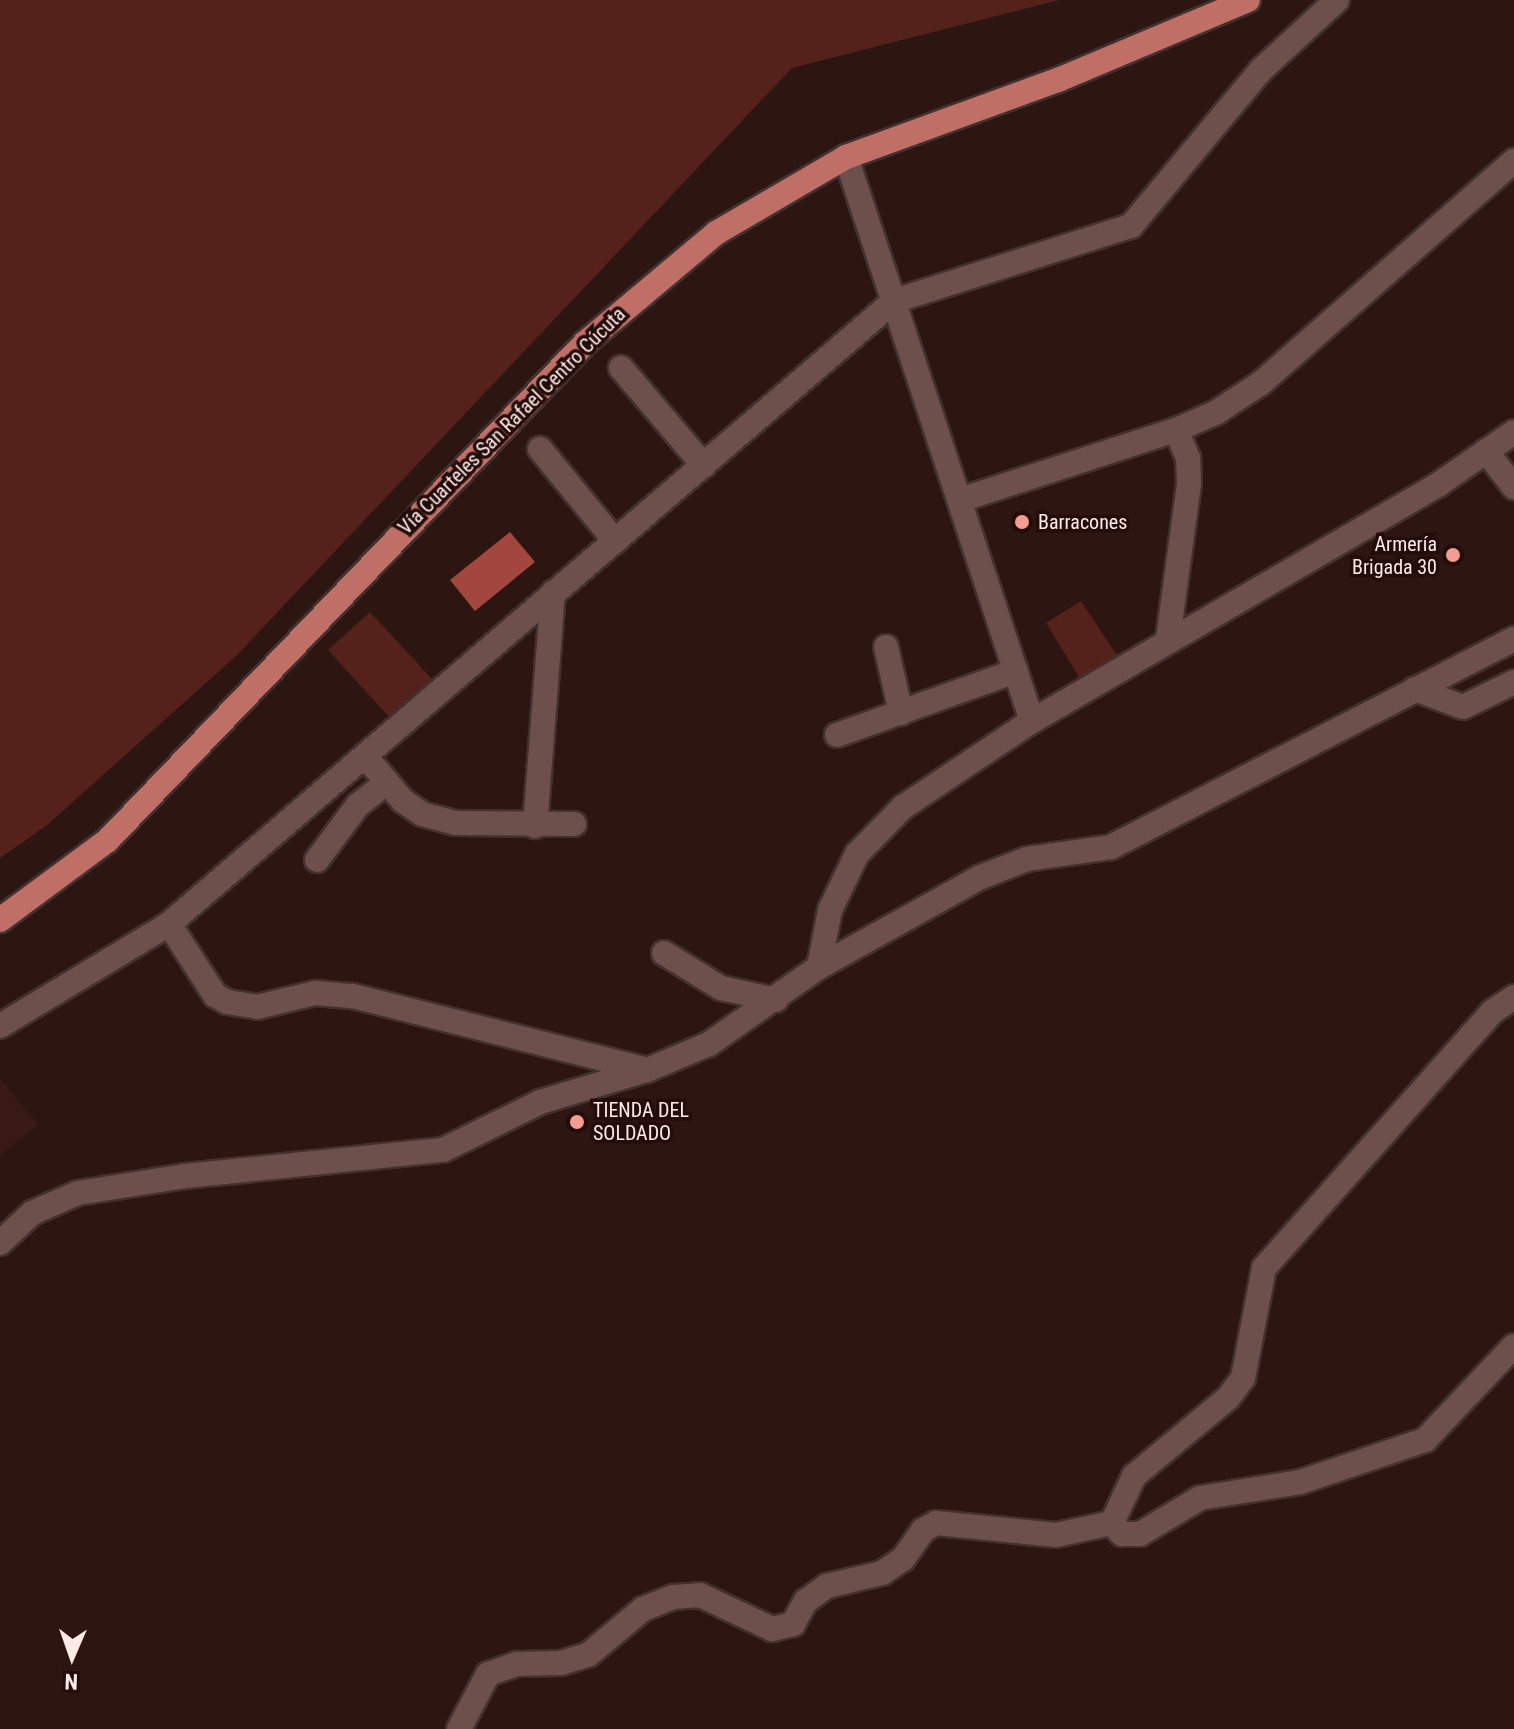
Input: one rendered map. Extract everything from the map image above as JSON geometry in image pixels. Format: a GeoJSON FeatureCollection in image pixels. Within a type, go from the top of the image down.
{"type":"FeatureCollection","features":[{"type":"Feature","properties":{"kind":"main road","name":"Vía Cuarteles San Rafael Centro Cúcuta"},"geometry":{"type":"LineString","coordinates":[[0,920],[108,840],[585,343],[716,233],[846,157],[1058,80],[1248,0]]}},
{"type":"Feature","properties":{"kind":"street"},"geometry":{"type":"LineString","coordinates":[[0,1026],[169,924],[894,301],[1131,226],[1261,70],[1337,0]]}},
{"type":"Feature","properties":{"kind":"street"},"geometry":{"type":"LineString","coordinates":[[846,157],[1032,721]]}},
{"type":"Feature","properties":{"kind":"street"},"geometry":{"type":"LineString","coordinates":[[960,500],[1176,430],[1261,383],[1514,161]]}},
{"type":"Feature","properties":{"kind":"street"},"geometry":{"type":"LineString","coordinates":[[621,368],[704,466]]}},
{"type":"Feature","properties":{"kind":"street"},"geometry":{"type":"LineString","coordinates":[[1168,639],[1189,483],[1188,458],[1176,430]]}},
{"type":"Feature","properties":{"kind":"street"},"geometry":{"type":"LineString","coordinates":[[819,967],[830,910],[857,854],[878,828],[1032,721],[1514,432]]}},
{"type":"Feature","properties":{"kind":"street"},"geometry":{"type":"LineString","coordinates":[[540,449],[615,541]]}},
{"type":"Feature","properties":{"kind":"street"},"geometry":{"type":"LineString","coordinates":[[1486,451],[1514,487]]}},
{"type":"Feature","properties":{"kind":"street"},"geometry":{"type":"LineString","coordinates":[[535,826],[553,593]]}},
{"type":"Feature","properties":{"kind":"street"},"geometry":{"type":"LineString","coordinates":[[0,1243],[32,1213],[78,1193],[185,1176],[443,1150],[540,1102],[647,1070],[709,1044],[819,967],[981,877],[1027,859],[1111,847],[1514,639]]}},
{"type":"Feature","properties":{"kind":"street"},"geometry":{"type":"LineString","coordinates":[[886,647],[901,713]]}},
{"type":"Feature","properties":{"kind":"street"},"geometry":{"type":"LineString","coordinates":[[837,735],[1016,671]]}},
{"type":"Feature","properties":{"kind":"street"},"geometry":{"type":"LineString","coordinates":[[1415,689],[1463,707],[1514,682]]}},
{"type":"Feature","properties":{"kind":"street"},"geometry":{"type":"LineString","coordinates":[[365,756],[386,783],[422,814],[456,823],[574,824]]}},
{"type":"Feature","properties":{"kind":"street"},"geometry":{"type":"LineString","coordinates":[[317,860],[358,805],[386,783]]}},
{"type":"Feature","properties":{"kind":"street"},"geometry":{"type":"LineString","coordinates":[[169,924],[215,995],[227,1002],[257,1007],[315,993],[353,996],[647,1070]]}},
{"type":"Feature","properties":{"kind":"street"},"geometry":{"type":"LineString","coordinates":[[664,953],[721,988],[776,1000]]}},
{"type":"Feature","properties":{"kind":"street"},"geometry":{"type":"LineString","coordinates":[[1112,1523],[1134,1476],[1228,1398],[1243,1378],[1264,1268],[1492,1012],[1514,997]]}},
{"type":"Feature","properties":{"kind":"street"},"geometry":{"type":"LineString","coordinates":[[1112,1523],[1122,1534],[1140,1534],[1200,1498],[1300,1482],[1425,1440],[1514,1346]]}},
{"type":"Feature","properties":{"kind":"street"},"geometry":{"type":"LineString","coordinates":[[459,1729],[488,1674],[588,1655],[643,1609],[673,1597],[700,1595],[772,1629],[793,1624],[806,1601],[827,1586],[892,1566],[923,1530],[936,1523],[1056,1535],[1112,1523]]}},
{"type":"Feature","properties":{"kind":"shaded area"},"geometry":{"type":"Polygon","coordinates":[[[0,0],[1059,0],[792,68],[236,656],[46,826],[0,858],[0,0]]]}},
{"type":"Feature","properties":{"kind":"shaded area"},"geometry":{"type":"Polygon","coordinates":[[[510,532],[535,562],[475,611],[450,580],[510,532]]]}},
{"type":"Feature","properties":{"kind":"shaded area"},"geometry":{"type":"Polygon","coordinates":[[[1081,601],[1120,660],[1082,682],[1046,623],[1081,601]]]}},
{"type":"Feature","properties":{"kind":"shaded area"},"geometry":{"type":"Polygon","coordinates":[[[370,612],[432,679],[390,718],[328,650],[370,612]]]}},
{"type":"Feature","properties":{"kind":"shaded area"},"geometry":{"type":"Polygon","coordinates":[[[0,1078],[38,1125],[0,1155],[0,1078]]]}},
{"type":"Feature","properties":{"kind":"place","name":"Barracones"},"geometry":{"type":"Point","coordinates":[1022,522]}},
{"type":"Feature","properties":{"kind":"place","name":"Armería Brigada 30"},"geometry":{"type":"Point","coordinates":[1453,555]}},
{"type":"Feature","properties":{"kind":"place","name":"TIENDA DEL SOLDADO"},"geometry":{"type":"Point","coordinates":[577,1122]}}]}
